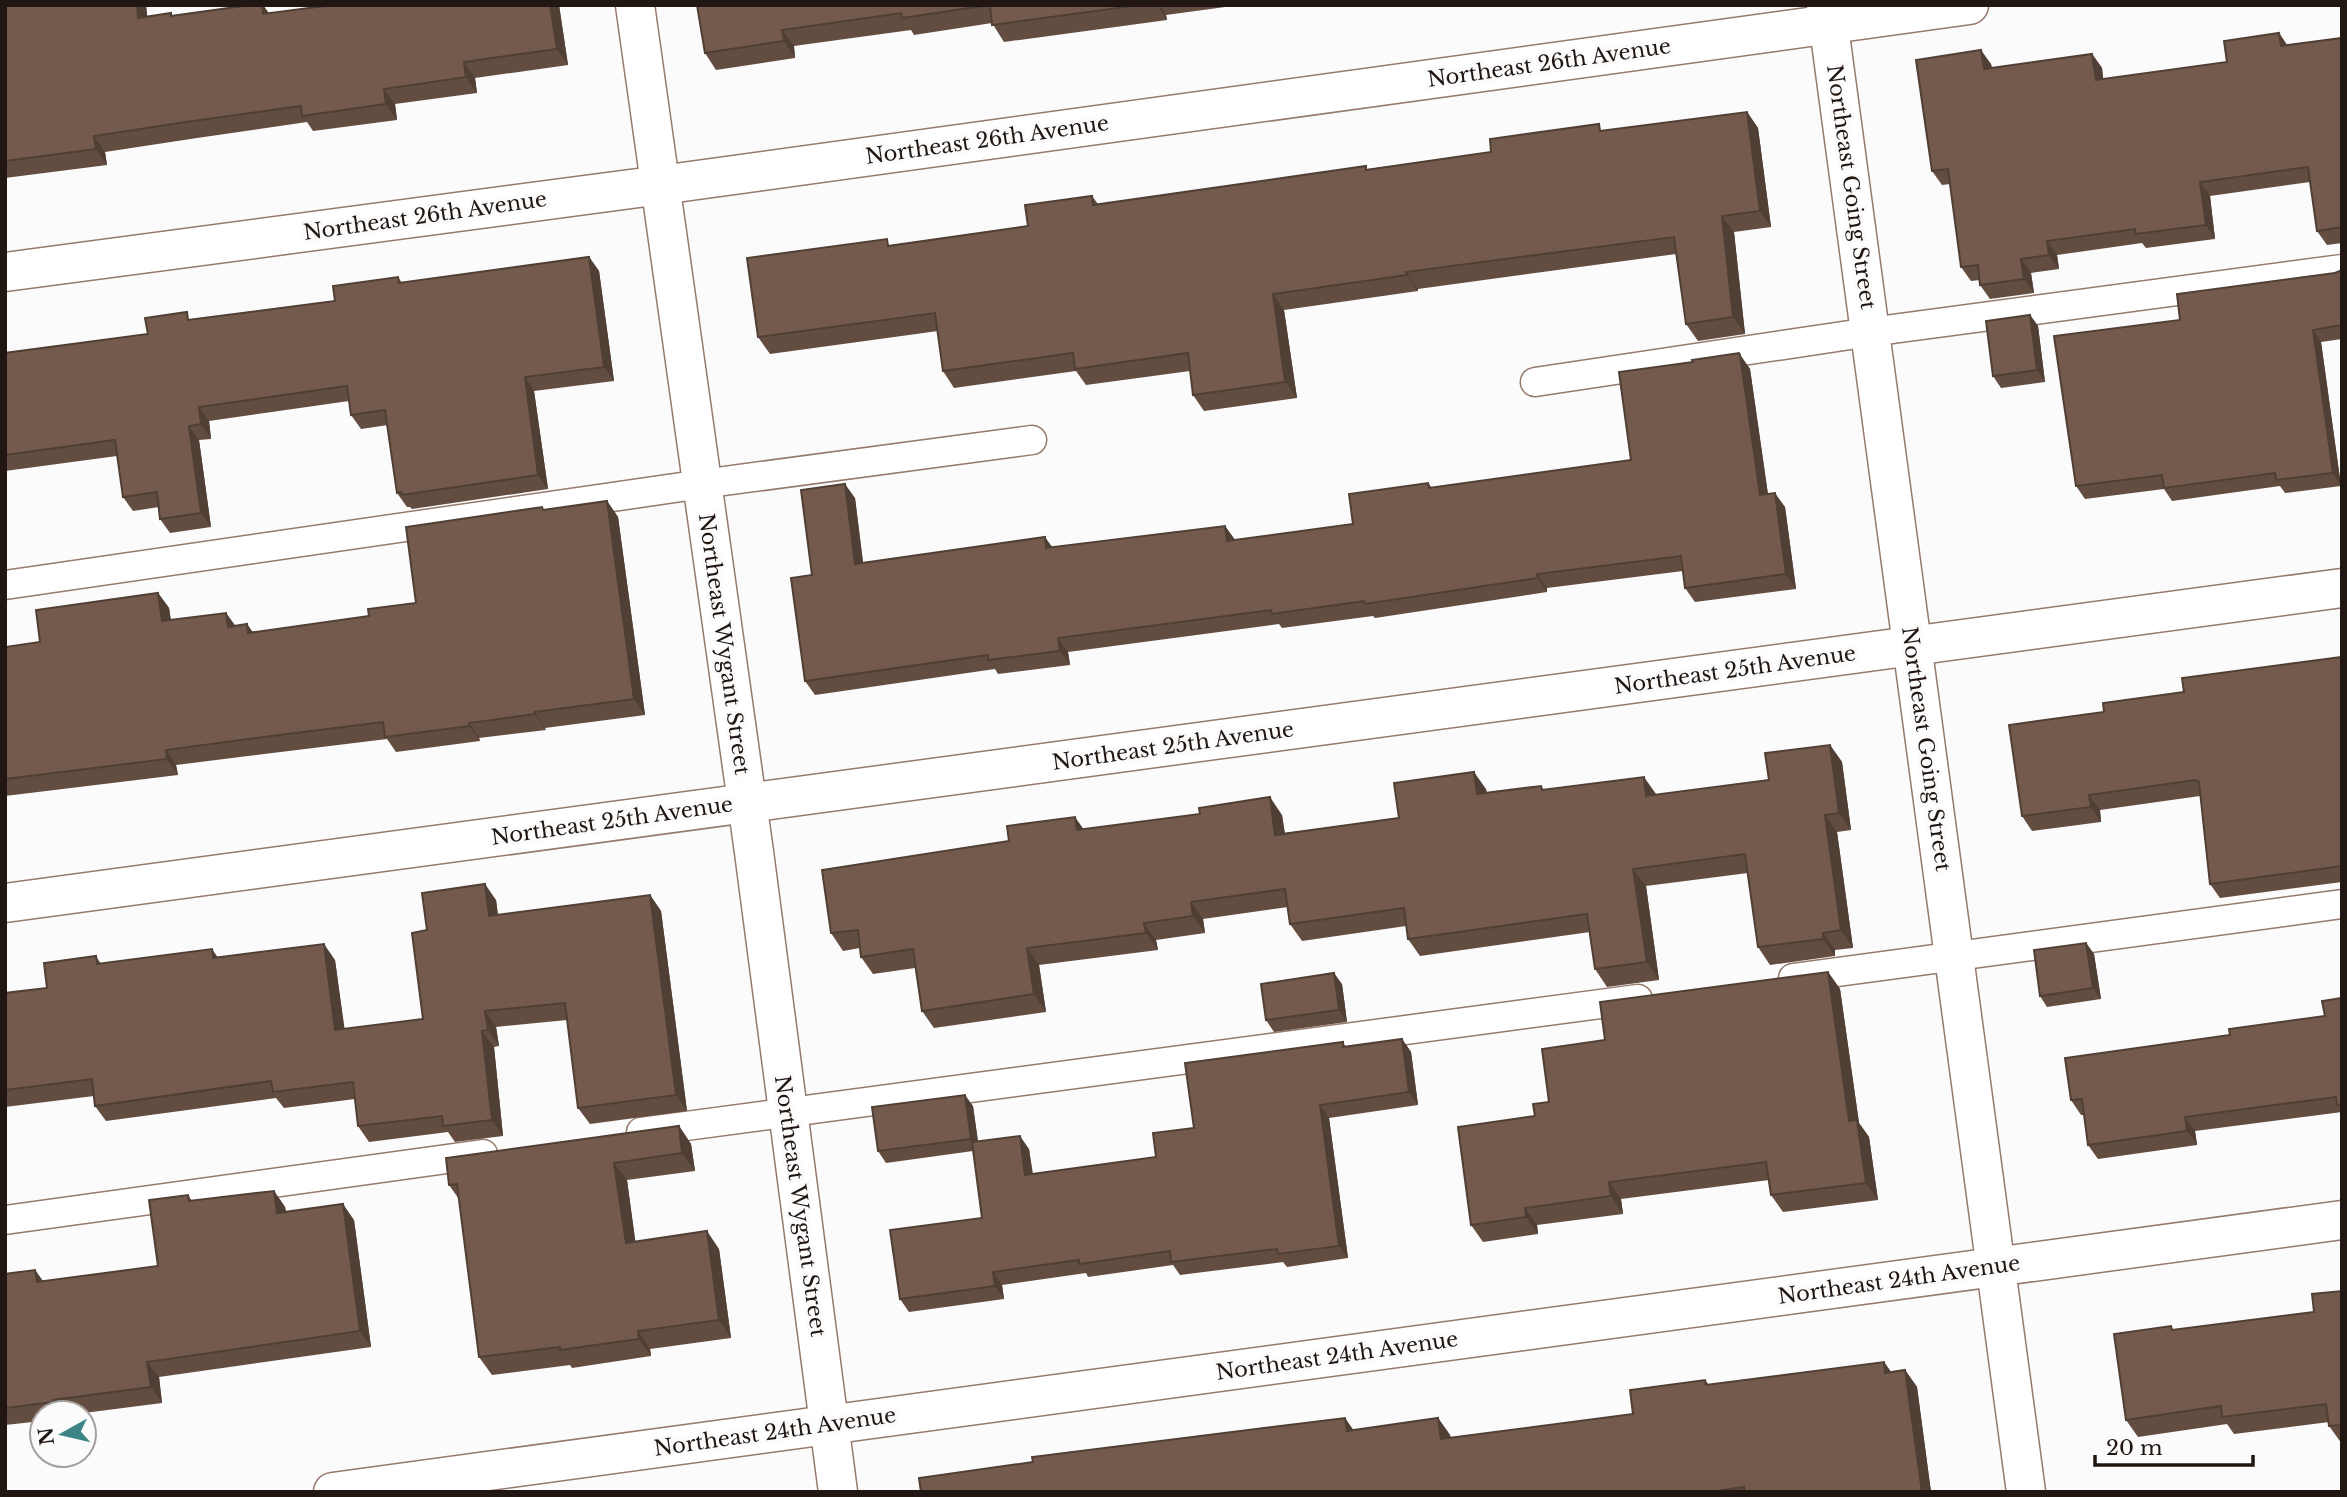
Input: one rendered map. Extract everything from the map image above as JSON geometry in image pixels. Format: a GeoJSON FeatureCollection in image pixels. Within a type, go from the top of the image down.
{"type":"FeatureCollection","features":[{"type":"Feature","properties":{"kind":"street","name":"Northeast Wygant Street"},"geometry":{"type":"LineString","coordinates":[[635,5],[747,803],[838,1492]]}},
{"type":"Feature","properties":{"kind":"street","name":"Northeast 26th Avenue"},"geometry":{"type":"LineString","coordinates":[[5,271],[661,185],[1827,15],[1969,5]]}},
{"type":"Feature","properties":{"kind":"street","name":"Northeast Going Street"},"geometry":{"type":"LineString","coordinates":[[1827,15],[2026,1492]]}},
{"type":"Feature","properties":{"kind":"street","name":"Northeast 25th Avenue"},"geometry":{"type":"LineString","coordinates":[[5,903],[2342,588]]}},
{"type":"Feature","properties":{"kind":"street","name":"Northeast 24th Avenue"},"geometry":{"type":"LineString","coordinates":[[333,1492],[2342,1220]]}},
{"type":"Feature","properties":{"kind":"lane"},"geometry":{"type":"LineString","coordinates":[[1535,382],[1870,332],[2342,269]]}},
{"type":"Feature","properties":{"kind":"lane"},"geometry":{"type":"LineString","coordinates":[[5,585],[702,484],[1032,440]]}},
{"type":"Feature","properties":{"kind":"lane"},"geometry":{"type":"LineString","coordinates":[[1761,982],[2342,904]]}},
{"type":"Feature","properties":{"kind":"lane"},"geometry":{"type":"LineString","coordinates":[[609,1137],[1665,995]]}},
{"type":"Feature","properties":{"kind":"lane"},"geometry":{"type":"LineString","coordinates":[[5,1220],[513,1150]]}},
{"type":"Feature","properties":{"kind":"building"},"geometry":{"type":"Polygon","coordinates":[[[5,5],[137,5],[138,18],[250,5],[262,5],[263,14],[332,5],[550,5],[557,49],[464,62],[466,77],[384,89],[386,104],[302,116],[301,106],[186,122],[94,136],[96,149],[5,161],[5,5]]]}},
{"type":"Feature","properties":{"kind":"building"},"geometry":{"type":"Polygon","coordinates":[[[697,5],[990,5],[902,18],[901,13],[782,30],[784,41],[705,53],[697,5]]]}},
{"type":"Feature","properties":{"kind":"building"},"geometry":{"type":"Polygon","coordinates":[[[990,5],[1140,5],[992,25],[990,5]]]}},
{"type":"Feature","properties":{"kind":"building"},"geometry":{"type":"Polygon","coordinates":[[[2279,33],[2281,46],[2342,38],[2342,227],[2317,231],[2308,167],[2200,182],[2206,225],[2136,234],[2135,229],[2047,241],[2049,255],[2021,259],[2024,279],[1980,285],[1978,265],[1961,267],[1948,169],[1932,171],[1916,60],[1981,50],[1984,69],[2092,54],[2096,80],[2227,62],[2224,41],[2279,33]]]}},
{"type":"Feature","properties":{"kind":"building"},"geometry":{"type":"Polygon","coordinates":[[[1747,112],[1760,211],[1722,216],[1733,317],[1686,324],[1674,237],[1406,272],[1407,275],[1273,294],[1285,382],[1193,395],[1188,353],[1075,369],[1073,353],[943,371],[935,313],[758,337],[747,258],[887,239],[888,246],[1028,226],[1025,205],[1092,196],[1093,205],[1366,166],[1366,170],[1491,152],[1490,139],[1599,124],[1600,131],[1747,112]]]}},
{"type":"Feature","properties":{"kind":"building"},"geometry":{"type":"Polygon","coordinates":[[[589,257],[604,367],[525,377],[538,475],[402,495],[401,492],[397,493],[385,410],[351,415],[347,386],[199,407],[201,424],[189,426],[201,513],[160,519],[157,492],[123,497],[115,440],[5,455],[5,353],[148,334],[145,318],[187,312],[188,320],[335,301],[333,286],[398,277],[399,283],[589,257]]]}},
{"type":"Feature","properties":{"kind":"building"},"geometry":{"type":"Polygon","coordinates":[[[2342,270],[2342,325],[2313,330],[2333,473],[2276,480],[2275,473],[2164,488],[2162,475],[2076,486],[2054,336],[2180,320],[2177,294],[2342,270]]]}},
{"type":"Feature","properties":{"kind":"building"},"geometry":{"type":"Polygon","coordinates":[[[2030,315],[2037,370],[1993,376],[1986,321],[2030,315]]]}},
{"type":"Feature","properties":{"kind":"building"},"geometry":{"type":"Polygon","coordinates":[[[1739,353],[1760,495],[1775,493],[1786,574],[1685,588],[1681,556],[1537,574],[1538,578],[1365,604],[1364,601],[1272,614],[1271,610],[1058,638],[1060,651],[988,660],[988,655],[805,681],[791,578],[812,575],[801,490],[845,484],[855,564],[1045,537],[1046,548],[1225,526],[1227,541],[1353,524],[1349,494],[1428,483],[1429,488],[1631,460],[1619,372],[1739,353]]]}},
{"type":"Feature","properties":{"kind":"building"},"geometry":{"type":"Polygon","coordinates":[[[607,501],[634,699],[385,737],[383,722],[287,734],[166,750],[167,759],[5,779],[5,647],[40,642],[36,610],[158,593],[162,621],[226,613],[228,627],[247,624],[248,633],[369,616],[368,609],[416,603],[406,527],[542,507],[543,510],[607,501]]]}},
{"type":"Feature","properties":{"kind":"building"},"geometry":{"type":"Polygon","coordinates":[[[2342,657],[2342,866],[2210,884],[2199,782],[2195,780],[2089,795],[2091,807],[2022,816],[2009,725],[2104,712],[2103,703],[2184,692],[2182,678],[2342,657]]]}},
{"type":"Feature","properties":{"kind":"building"},"geometry":{"type":"Polygon","coordinates":[[[1830,745],[1839,813],[1825,815],[1841,930],[1823,933],[1823,939],[1758,947],[1745,854],[1633,869],[1647,962],[1595,969],[1587,914],[1408,939],[1404,908],[1290,924],[1285,889],[1191,902],[1193,916],[1144,923],[1146,933],[1027,948],[1034,994],[922,1011],[913,949],[861,957],[858,930],[831,933],[822,870],[1009,841],[1007,826],[1075,817],[1077,830],[1200,814],[1199,808],[1270,797],[1275,835],[1399,818],[1394,783],[1474,772],[1477,794],[1541,786],[1542,790],[1644,777],[1646,796],[1769,780],[1765,753],[1830,745]]]}},
{"type":"Feature","properties":{"kind":"building"},"geometry":{"type":"Polygon","coordinates":[[[485,884],[489,916],[650,895],[676,1095],[578,1108],[565,1003],[485,1011],[488,1030],[482,1031],[492,1120],[443,1126],[442,1116],[358,1126],[353,1082],[273,1092],[271,1081],[95,1106],[92,1079],[5,1090],[5,993],[47,988],[44,963],[96,956],[97,964],[212,949],[213,958],[324,944],[335,1030],[423,1019],[412,933],[427,930],[422,893],[485,884]]]}},
{"type":"Feature","properties":{"kind":"building"},"geometry":{"type":"Polygon","coordinates":[[[2086,943],[2093,988],[2040,996],[2034,950],[2086,943]]]}},
{"type":"Feature","properties":{"kind":"building"},"geometry":{"type":"Polygon","coordinates":[[[1828,972],[1849,1121],[1857,1120],[1866,1183],[1771,1195],[1766,1162],[1609,1182],[1611,1196],[1525,1208],[1526,1217],[1471,1225],[1458,1127],[1535,1116],[1533,1104],[1549,1102],[1542,1049],[1605,1040],[1600,1002],[1828,972]]]}},
{"type":"Feature","properties":{"kind":"building"},"geometry":{"type":"Polygon","coordinates":[[[1334,973],[1339,1010],[1266,1020],[1261,984],[1334,973]]]}},
{"type":"Feature","properties":{"kind":"building"},"geometry":{"type":"Polygon","coordinates":[[[2342,998],[2342,1105],[2337,1105],[2336,1097],[2185,1117],[2187,1131],[2088,1145],[2082,1099],[2071,1100],[2065,1058],[2230,1035],[2229,1029],[2325,1016],[2322,1001],[2342,998]]]}},
{"type":"Feature","properties":{"kind":"building"},"geometry":{"type":"Polygon","coordinates":[[[1402,1039],[1409,1092],[1320,1105],[1339,1246],[1278,1254],[1277,1249],[1171,1262],[1170,1251],[1079,1264],[1079,1260],[993,1272],[995,1286],[900,1299],[890,1230],[982,1218],[972,1142],[1020,1136],[1025,1175],[1156,1157],[1153,1133],[1194,1128],[1185,1063],[1343,1042],[1343,1047],[1402,1039]]]}},
{"type":"Feature","properties":{"kind":"building"},"geometry":{"type":"Polygon","coordinates":[[[965,1095],[971,1139],[878,1151],[872,1107],[965,1095]]]}},
{"type":"Feature","properties":{"kind":"building"},"geometry":{"type":"Polygon","coordinates":[[[679,1126],[682,1153],[614,1163],[626,1243],[707,1231],[719,1320],[638,1331],[639,1339],[479,1357],[457,1184],[449,1185],[446,1158],[679,1126]]]}},
{"type":"Feature","properties":{"kind":"building"},"geometry":{"type":"Polygon","coordinates":[[[274,1191],[277,1213],[343,1204],[360,1331],[147,1362],[151,1387],[61,1399],[28,1399],[28,1405],[5,1408],[5,1274],[35,1270],[37,1282],[158,1266],[149,1200],[188,1195],[189,1201],[274,1191]]]}},
{"type":"Feature","properties":{"kind":"building"},"geometry":{"type":"Polygon","coordinates":[[[2342,1291],[2342,1425],[2329,1426],[2326,1404],[2222,1417],[2221,1406],[2126,1420],[2114,1334],[2171,1326],[2172,1330],[2314,1312],[2312,1294],[2342,1291]]]}},
{"type":"Feature","properties":{"kind":"building"},"geometry":{"type":"Polygon","coordinates":[[[1884,1362],[1885,1373],[1905,1370],[1922,1492],[1744,1492],[1744,1487],[1710,1492],[921,1492],[919,1478],[1033,1462],[1032,1457],[1345,1418],[1347,1431],[1438,1418],[1441,1439],[1633,1414],[1630,1390],[1705,1380],[1706,1385],[1884,1362]]]}}]}
